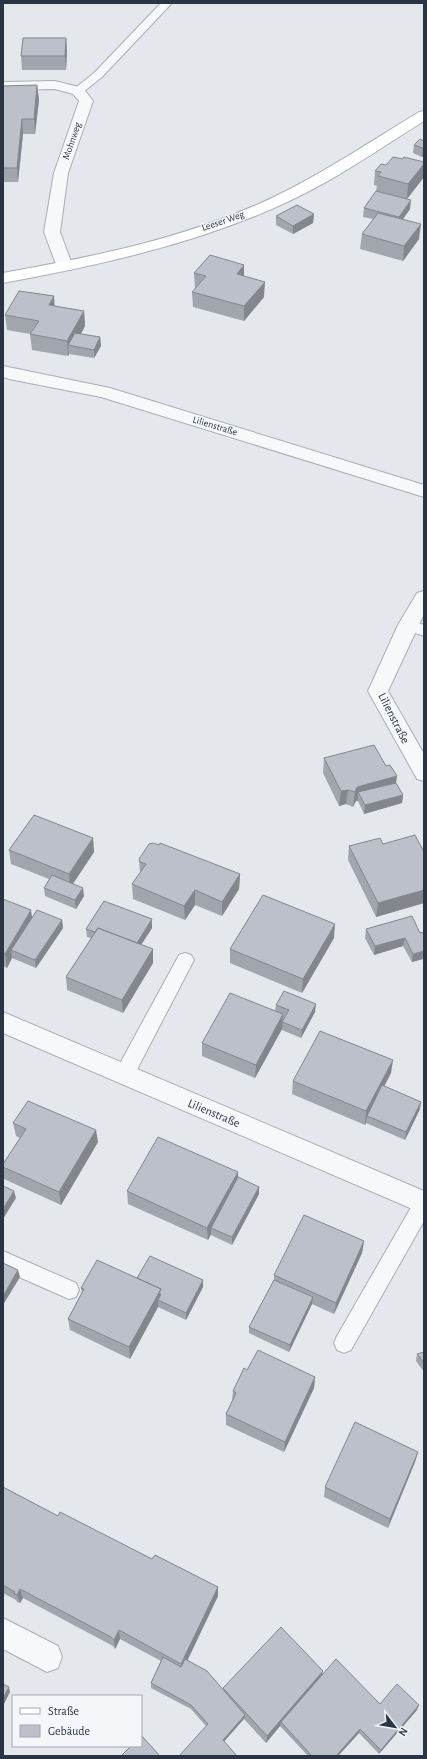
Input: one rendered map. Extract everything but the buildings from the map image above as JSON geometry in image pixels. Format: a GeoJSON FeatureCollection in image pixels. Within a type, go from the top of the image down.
{"type":"FeatureCollection","features":[{"type":"Feature","properties":{"kind":"street"},"geometry":{"type":"LineString","coordinates":[[3,86],[55,86],[78,91]]}},
{"type":"Feature","properties":{"kind":"street","name":"Mohnweg"},"geometry":{"type":"LineString","coordinates":[[65,267],[52,232],[61,173],[86,101],[78,91]]}},
{"type":"Feature","properties":{"kind":"street","name":"Leeser Weg"},"geometry":{"type":"LineString","coordinates":[[3,278],[65,267],[143,248],[228,221],[275,202],[340,167],[424,115]]}},
{"type":"Feature","properties":{"kind":"street","name":"Lilienstraße"},"geometry":{"type":"LineString","coordinates":[[3,371],[15,375],[104,392],[424,491]]}},
{"type":"Feature","properties":{"kind":"street","name":"Lilienstraße"},"geometry":{"type":"LineString","coordinates":[[424,598],[416,628],[378,691],[424,773]]}},
{"type":"Feature","properties":{"kind":"street","name":"Lilienstraße"},"geometry":{"type":"LineString","coordinates":[[3,1023],[424,1203]]}},
{"type":"Feature","properties":{"kind":"street"},"geometry":{"type":"LineString","coordinates":[[3,1633],[47,1657]]}},
{"type":"Feature","properties":{"kind":"lane"},"geometry":{"type":"LineString","coordinates":[[78,91],[98,75],[167,3]]}},
{"type":"Feature","properties":{"kind":"lane"},"geometry":{"type":"LineString","coordinates":[[124,1074],[185,960]]}},
{"type":"Feature","properties":{"kind":"lane"},"geometry":{"type":"LineString","coordinates":[[344,1343],[424,1203]]}},
{"type":"Feature","properties":{"kind":"lane"},"geometry":{"type":"LineString","coordinates":[[3,1260],[69,1290]]}}]}
